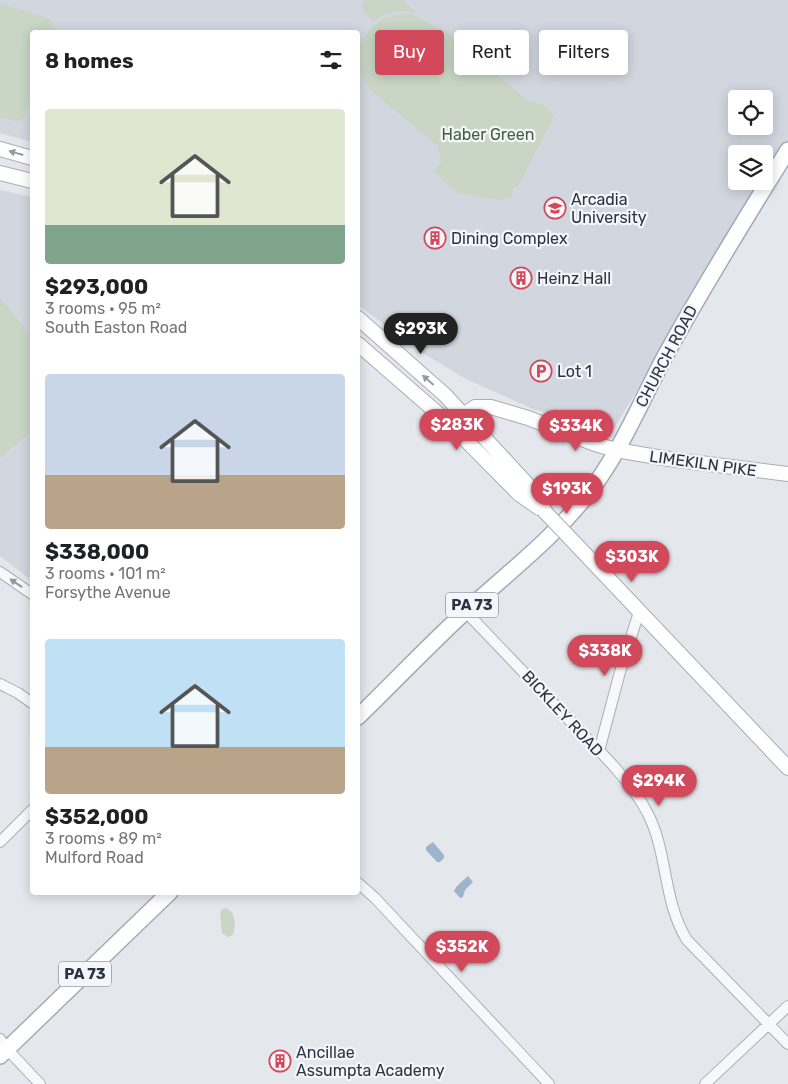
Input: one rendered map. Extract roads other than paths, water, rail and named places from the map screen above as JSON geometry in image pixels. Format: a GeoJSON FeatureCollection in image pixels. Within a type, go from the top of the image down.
{"type":"FeatureCollection","features":[{"type":"Feature","properties":{"kind":"main road"},"geometry":{"type":"LineString","coordinates":[[0,149],[30,157]]}},
{"type":"Feature","properties":{"kind":"main road","name":"CHURCH ROAD"},"geometry":{"type":"LineString","coordinates":[[360,712],[466,611],[529,556],[579,505],[592,488],[616,450],[702,290],[734,235],[788,150]]}},
{"type":"Feature","properties":{"kind":"main road"},"geometry":{"type":"LineString","coordinates":[[0,173],[30,180]]}},
{"type":"Feature","properties":{"kind":"main road"},"geometry":{"type":"LineString","coordinates":[[360,320],[445,395],[528,484],[546,513]]}},
{"type":"Feature","properties":{"kind":"main road"},"geometry":{"type":"LineString","coordinates":[[360,346],[450,424],[520,494],[546,513],[788,768]]}},
{"type":"Feature","properties":{"kind":"main road","name":"LIMEKILN PIKE"},"geometry":{"type":"LineString","coordinates":[[450,424],[475,407],[491,407],[503,409],[595,444],[616,450],[669,459],[788,474]]}},
{"type":"Feature","properties":{"kind":"main road","name":"PA 73"},"geometry":{"type":"LineString","coordinates":[[2,1048],[167,895]]}},
{"type":"Feature","properties":{"kind":"street"},"geometry":{"type":"LineString","coordinates":[[0,572],[30,593]]}},
{"type":"Feature","properties":{"kind":"street","name":"BICKLEY ROAD"},"geometry":{"type":"LineString","coordinates":[[466,611],[599,751],[637,796],[649,815],[658,840],[672,907],[682,932],[687,940],[788,1044]]}},
{"type":"Feature","properties":{"kind":"street"},"geometry":{"type":"LineString","coordinates":[[599,751],[620,672],[639,612]]}},
{"type":"Feature","properties":{"kind":"street"},"geometry":{"type":"LineString","coordinates":[[0,684],[30,701]]}},
{"type":"Feature","properties":{"kind":"street"},"geometry":{"type":"LineString","coordinates":[[0,842],[30,812]]}},
{"type":"Feature","properties":{"kind":"street"},"geometry":{"type":"LineString","coordinates":[[360,885],[375,898],[549,1084]]}},
{"type":"Feature","properties":{"kind":"street"},"geometry":{"type":"LineString","coordinates":[[705,1084],[788,1006]]}},
{"type":"Feature","properties":{"kind":"street"},"geometry":{"type":"LineString","coordinates":[[2,1048],[40,1084]]}},
{"type":"Feature","properties":{"kind":"water"},"geometry":{"type":"Polygon","coordinates":[[[433,842],[444,855],[440,862],[437,862],[426,850],[426,847],[433,842]]]}},
{"type":"Feature","properties":{"kind":"water"},"geometry":{"type":"Polygon","coordinates":[[[468,876],[473,882],[465,890],[463,897],[460,898],[454,891],[468,876]]]}},
{"type":"Feature","properties":{"kind":"place","name":"Arcadia University"},"geometry":{"type":"Point","coordinates":[555,208]}},
{"type":"Feature","properties":{"kind":"place","name":"Dining Complex"},"geometry":{"type":"Point","coordinates":[435,238]}},
{"type":"Feature","properties":{"kind":"place","name":"Heinz Hall"},"geometry":{"type":"Point","coordinates":[521,278]}},
{"type":"Feature","properties":{"kind":"place","name":"Lot 1"},"geometry":{"type":"Point","coordinates":[541,371]}},
{"type":"Feature","properties":{"kind":"place","name":"Ancillae Assumpta Academy"},"geometry":{"type":"Point","coordinates":[280,1061]}},
{"type":"Feature","properties":{"kind":"park label","name":"Haber Green"},"geometry":{"type":"Point","coordinates":[488,134]}}]}
